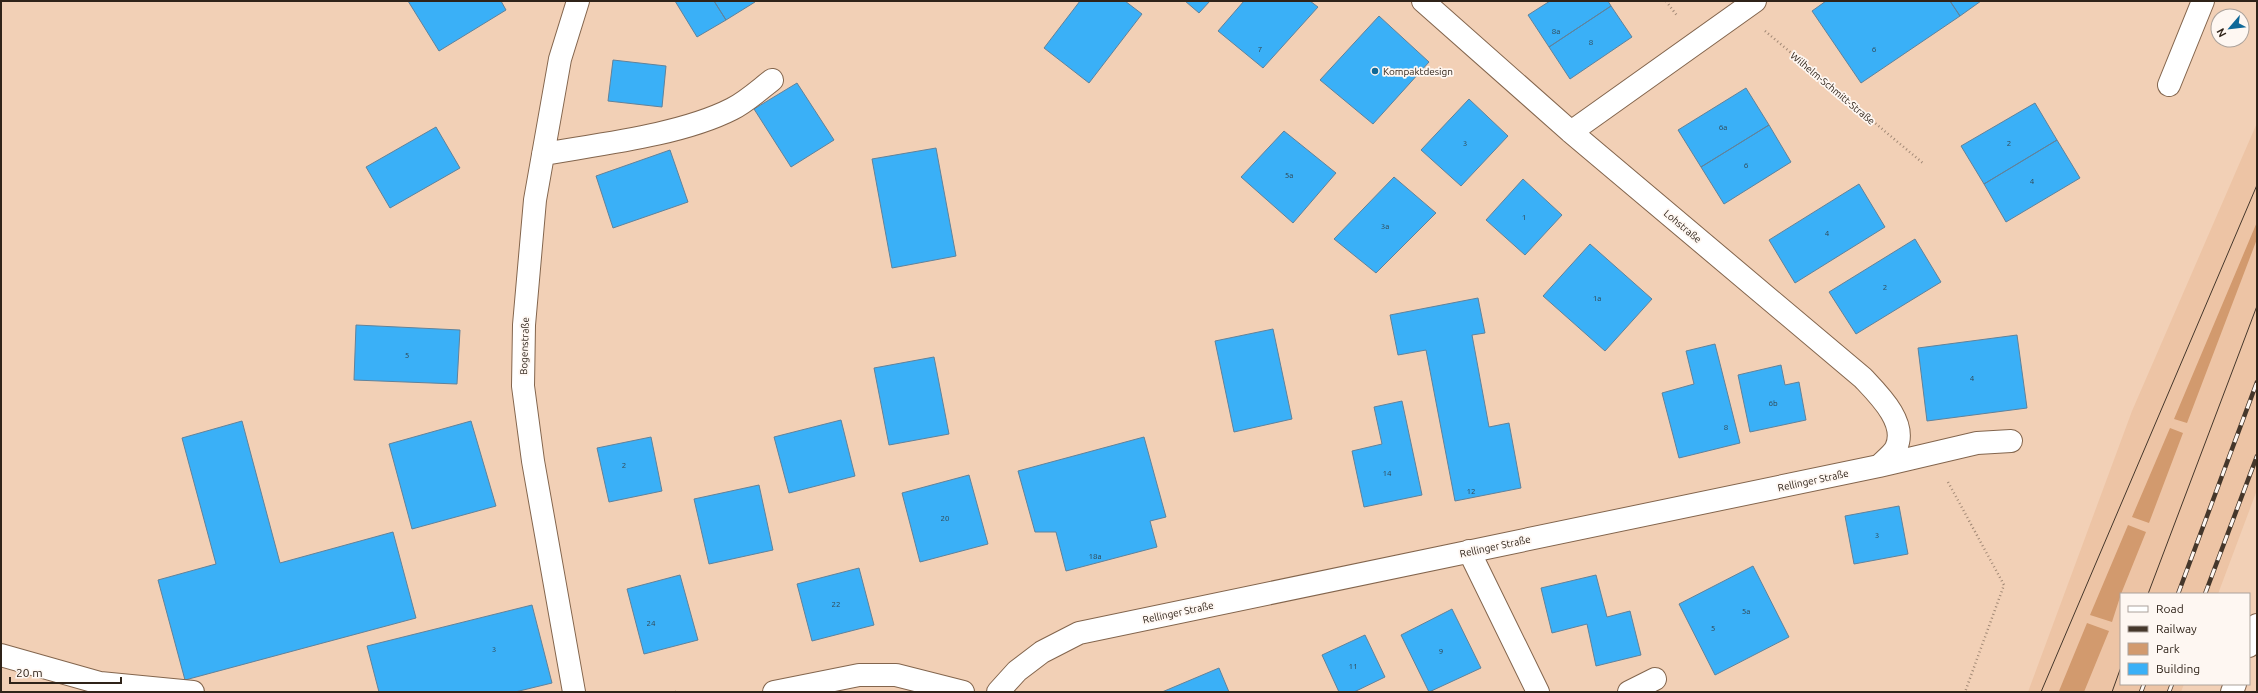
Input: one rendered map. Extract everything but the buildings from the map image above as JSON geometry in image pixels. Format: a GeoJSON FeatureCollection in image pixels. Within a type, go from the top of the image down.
{"type":"FeatureCollection","features":[{"type":"Feature","properties":{"kind":"street","name":"Bogenstraße"},"geometry":{"type":"LineString","coordinates":[[574,692],[533,461],[523,386],[528,272],[535,200],[560,59],[578,1]]}},
{"type":"Feature","properties":{"kind":"street","name":"Lohstraße"},"geometry":{"type":"LineString","coordinates":[[1423,1],[1570,132],[1863,378],[1884,400],[1899,425],[1896,448],[1879,466]]}},
{"type":"Feature","properties":{"kind":"street"},"geometry":{"type":"LineString","coordinates":[[2169,85],[2203,1]]}},
{"type":"Feature","properties":{"kind":"street"},"geometry":{"type":"LineString","coordinates":[[1570,132],[1749,6]]}},
{"type":"Feature","properties":{"kind":"street"},"geometry":{"type":"LineString","coordinates":[[543,154],[631,139],[698,123],[733,109],[772,80]]}},
{"type":"Feature","properties":{"kind":"street","name":"Rellinger Straße"},"geometry":{"type":"LineString","coordinates":[[998,692],[1016,671],[1042,652],[1079,633],[1879,466],[1933,454],[1976,442],[2012,441]]}},
{"type":"Feature","properties":{"kind":"street"},"geometry":{"type":"LineString","coordinates":[[1469,551],[1538,692]]}},
{"type":"Feature","properties":{"kind":"street"},"geometry":{"type":"LineString","coordinates":[[2250,643],[2257,625]]}},
{"type":"Feature","properties":{"kind":"street"},"geometry":{"type":"LineString","coordinates":[[1,655],[100,683],[193,692]]}},
{"type":"Feature","properties":{"kind":"street"},"geometry":{"type":"LineString","coordinates":[[774,692],[814,688],[859,674],[896,675],[963,692]]}},
{"type":"Feature","properties":{"kind":"street"},"geometry":{"type":"LineString","coordinates":[[1629,692],[1655,679]]}},
{"type":"Feature","properties":{"kind":"path","name":"Wilhelm-Schmitt-Straße"},"geometry":{"type":"LineString","coordinates":[[1749,6],[1924,164]]}},
{"type":"Feature","properties":{"kind":"path"},"geometry":{"type":"LineString","coordinates":[[1933,454],[2004,585],[1965,692]]}},
{"type":"Feature","properties":{"kind":"shaded area"},"geometry":{"type":"Polygon","coordinates":[[[2257,123],[2257,490],[2218,593],[2120,593],[2120,685],[2184,685],[2181,692],[2028,692],[2132,411],[2257,123]]]}},
{"type":"Feature","properties":{"kind":"green space"},"geometry":{"type":"Polygon","coordinates":[[[2257,222],[2257,239],[2187,423],[2174,419],[2257,222]]]}},
{"type":"Feature","properties":{"kind":"green space"},"geometry":{"type":"Polygon","coordinates":[[[2170,428],[2183,433],[2149,523],[2132,517],[2170,428]]]}},
{"type":"Feature","properties":{"kind":"green space"},"geometry":{"type":"Polygon","coordinates":[[[2128,525],[2146,532],[2121,593],[2120,593],[2112,622],[2090,615],[2128,525]]]}},
{"type":"Feature","properties":{"kind":"green space"},"geometry":{"type":"Polygon","coordinates":[[[2087,623],[2109,631],[2084,692],[2059,691],[2087,623]]]}},
{"type":"Feature","properties":{"kind":"tram line"},"geometry":{"type":"LineString","coordinates":[[2041,692],[2257,185]]}},
{"type":"Feature","properties":{"kind":"tram line"},"geometry":{"type":"LineString","coordinates":[[2148,593],[2257,306]]}},
{"type":"Feature","properties":{"kind":"tram line"},"geometry":{"type":"LineString","coordinates":[[2112,692],[2120,670]]}},
{"type":"Feature","properties":{"kind":"railway"},"geometry":{"type":"LineString","coordinates":[[2178,593],[2257,382]]}},
{"type":"Feature","properties":{"kind":"railway"},"geometry":{"type":"LineString","coordinates":[[2205,593],[2257,456]]}},
{"type":"Feature","properties":{"kind":"railway"},"geometry":{"type":"LineString","coordinates":[[2141,692],[2144,685]]}},
{"type":"Feature","properties":{"kind":"railway"},"geometry":{"type":"LineString","coordinates":[[2169,692],[2172,685]]}},
{"type":"Feature","properties":{"kind":"place","name":"Kompaktdesign"},"geometry":{"type":"Point","coordinates":[1375,71]}}]}
